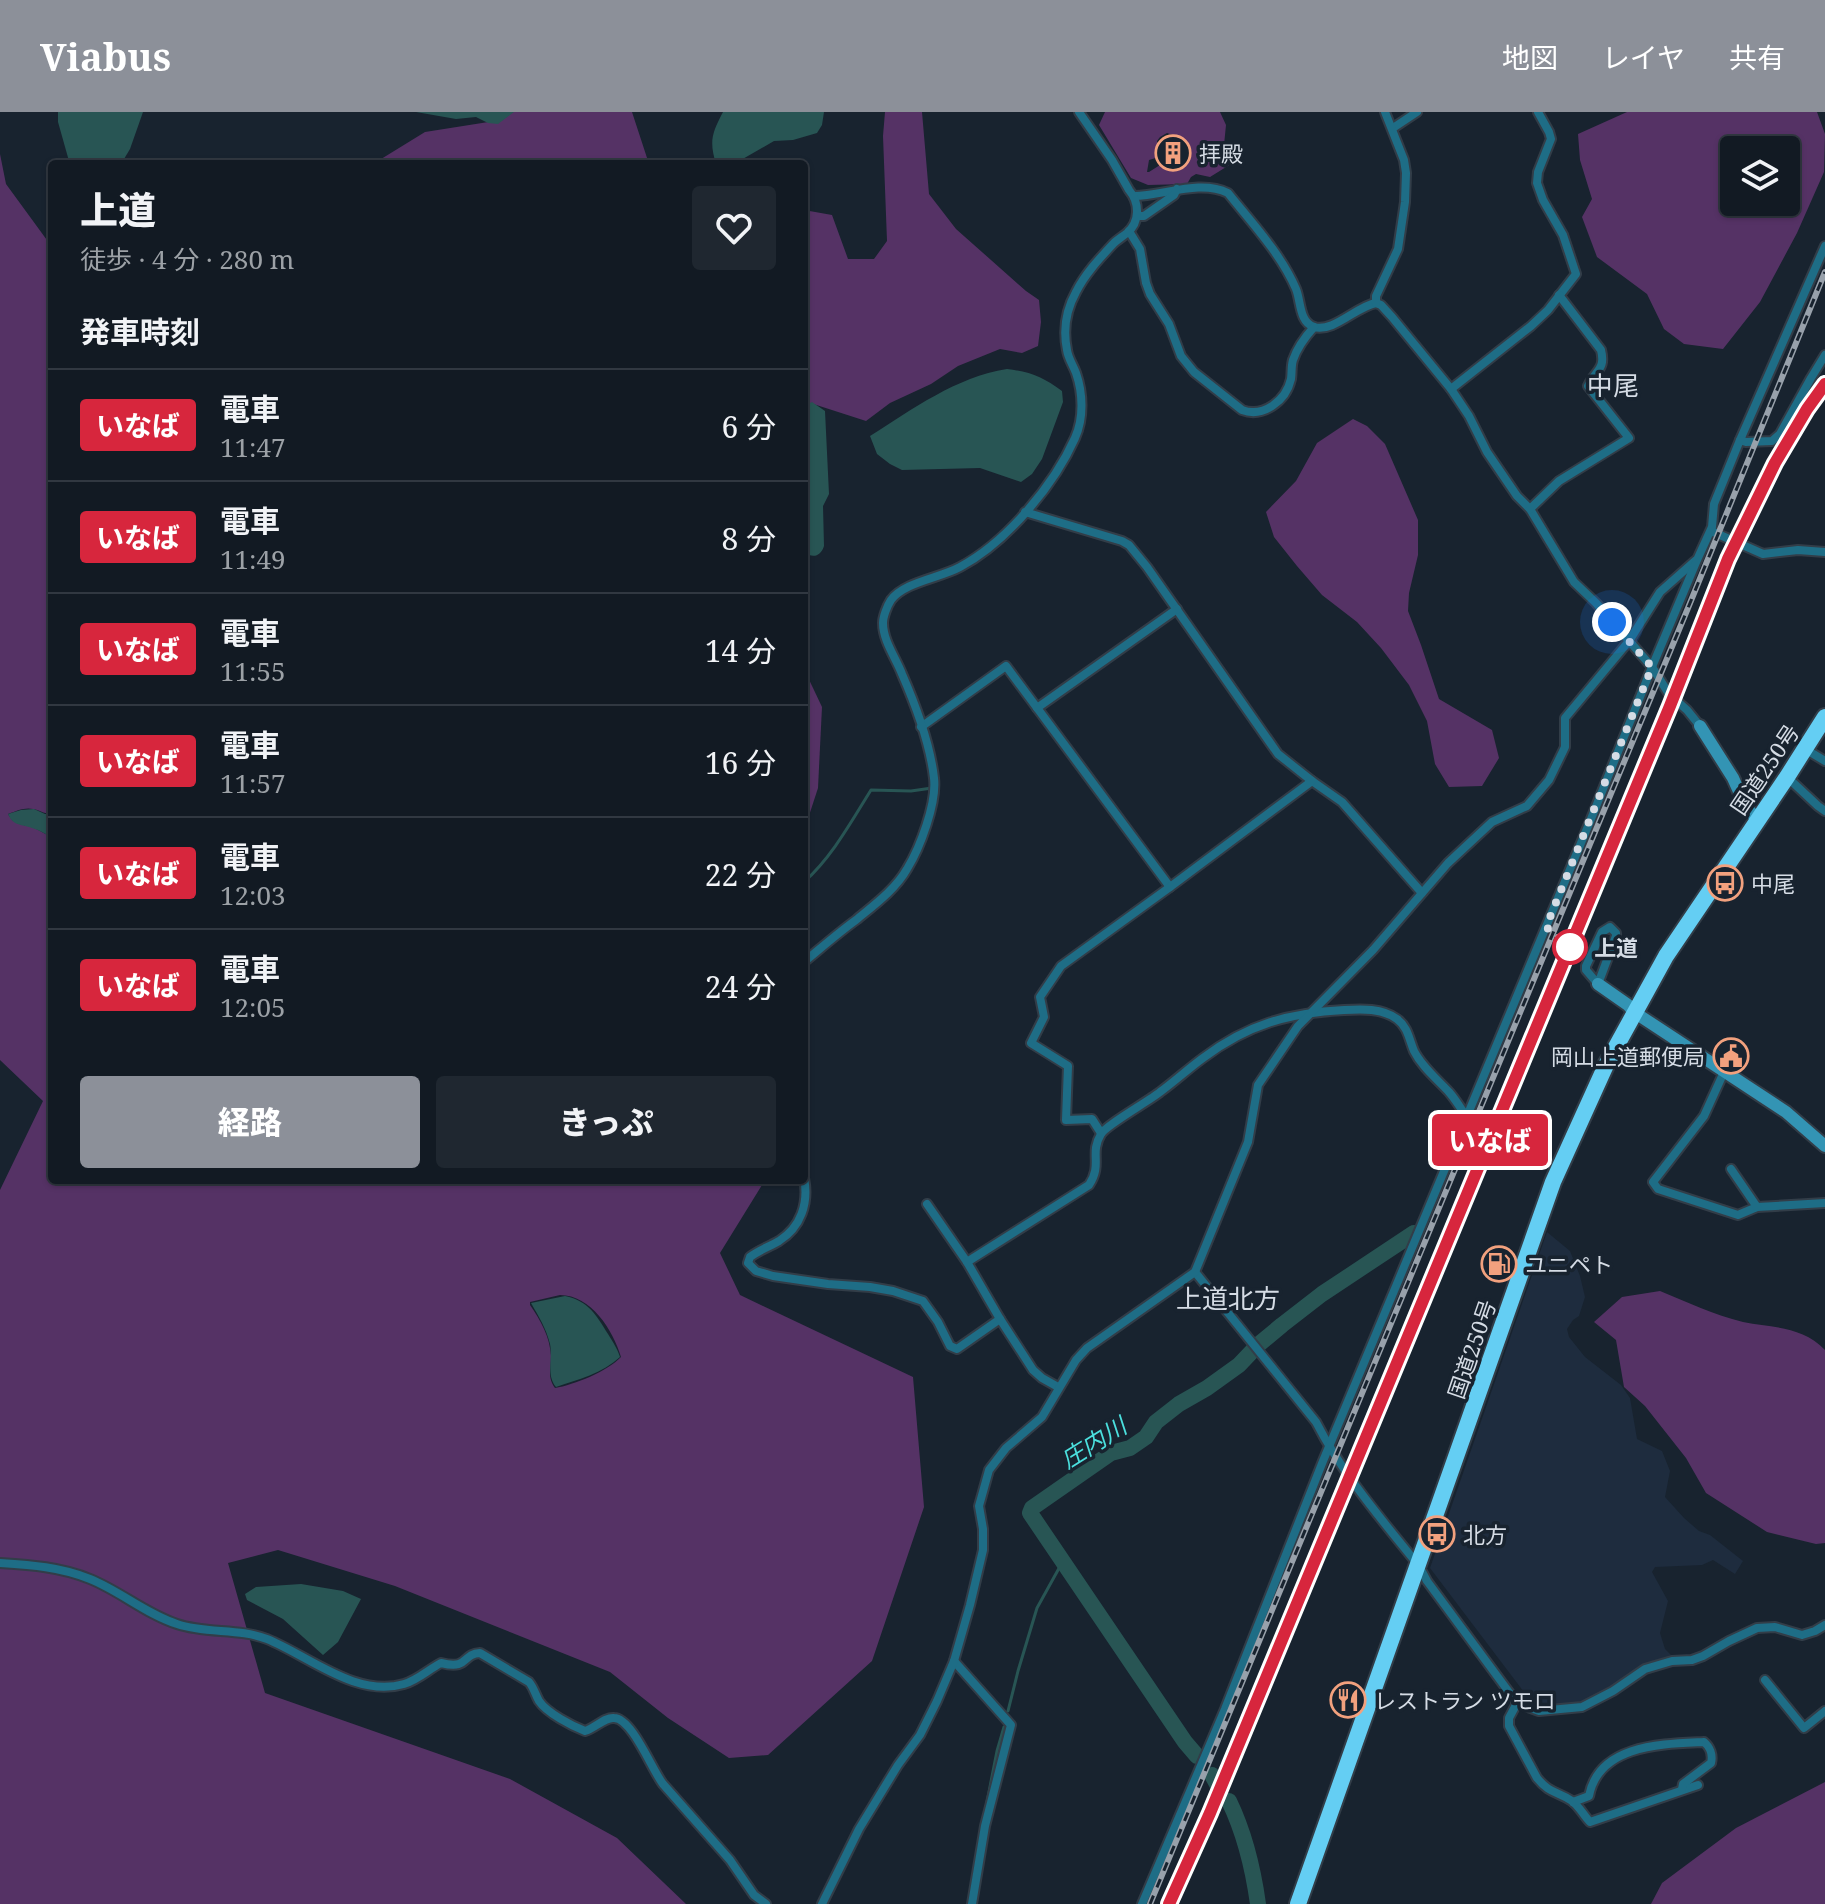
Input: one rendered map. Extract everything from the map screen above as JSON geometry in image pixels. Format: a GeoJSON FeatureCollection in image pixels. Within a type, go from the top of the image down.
{"type":"FeatureCollection","features":[{"type":"Feature","properties":{"kind":"highway","name":"国道250号"},"geometry":{"type":"LineString","coordinates":[[1298,1904],[1553,1182],[1606,1065],[1666,956],[1757,819],[1787,777],[1810,752],[1825,717]]}},
{"type":"Feature","properties":{"kind":"street"},"geometry":{"type":"LineString","coordinates":[[808,959],[895,886],[908,868],[929,819],[935,794],[935,779],[921,727],[886,638],[883,623],[887,607],[907,587],[962,566],[1000,539],[1056,472],[1081,421],[1077,377],[1067,353],[1065,329],[1069,305],[1083,278],[1115,241],[1129,231],[1136,221],[1138,209],[1134,196],[1079,112]]}},
{"type":"Feature","properties":{"kind":"street"},"geometry":{"type":"LineString","coordinates":[[1376,303],[1376,296],[1398,249],[1405,202],[1404,160],[1385,112]]}},
{"type":"Feature","properties":{"kind":"street"},"geometry":{"type":"LineString","coordinates":[[1393,128],[1417,112]]}},
{"type":"Feature","properties":{"kind":"street"},"geometry":{"type":"LineString","coordinates":[[1451,389],[1531,326],[1576,274],[1563,235],[1537,183],[1551,139],[1538,112]]}},
{"type":"Feature","properties":{"kind":"street"},"geometry":{"type":"LineString","coordinates":[[1134,196],[1177,189],[1220,189],[1228,193],[1284,266],[1297,291],[1302,313],[1314,327],[1335,323],[1369,304],[1381,305],[1451,389],[1487,452],[1517,496],[1530,509],[1574,582],[1596,603],[1652,667],[1669,694],[1700,726],[1733,778],[1746,807],[1757,819]]}},
{"type":"Feature","properties":{"kind":"street"},"geometry":{"type":"LineString","coordinates":[[1137,216],[1144,216],[1174,195],[1177,189]]}},
{"type":"Feature","properties":{"kind":"street"},"geometry":{"type":"LineString","coordinates":[[1129,231],[1140,249],[1150,294],[1169,324],[1181,356],[1194,372],[1242,410],[1260,413],[1282,397],[1290,383],[1292,361],[1304,338],[1314,327]]}},
{"type":"Feature","properties":{"kind":"street"},"geometry":{"type":"LineString","coordinates":[[1142,1904],[1225,1709],[1329,1448],[1652,667],[1711,531],[1714,504],[1730,461],[1825,246]]}},
{"type":"Feature","properties":{"kind":"street"},"geometry":{"type":"LineString","coordinates":[[1530,509],[1559,481],[1629,438],[1588,386],[1602,367],[1601,350],[1559,295]]}},
{"type":"Feature","properties":{"kind":"street"},"geometry":{"type":"LineString","coordinates":[[1740,440],[1772,441],[1780,434],[1825,355]]}},
{"type":"Feature","properties":{"kind":"street"},"geometry":{"type":"LineString","coordinates":[[1025,512],[1129,545],[1278,754],[1342,802],[1422,893]]}},
{"type":"Feature","properties":{"kind":"street"},"geometry":{"type":"LineString","coordinates":[[1711,531],[1763,554],[1798,550],[1825,552]]}},
{"type":"Feature","properties":{"kind":"street"},"geometry":{"type":"LineString","coordinates":[[822,1904],[859,1829],[920,1735],[954,1661],[983,1550],[979,1506],[989,1470],[1006,1448],[1042,1417],[1058,1387],[1087,1348],[1195,1272],[1248,1142],[1258,1085],[1298,1026],[1373,950],[1448,863],[1492,822],[1527,806],[1549,780],[1565,747],[1565,718],[1629,641],[1660,592],[1697,560]]}},
{"type":"Feature","properties":{"kind":"street"},"geometry":{"type":"LineString","coordinates":[[1037,708],[1177,609]]}},
{"type":"Feature","properties":{"kind":"street"},"geometry":{"type":"LineString","coordinates":[[921,727],[1006,666],[1170,887]]}},
{"type":"Feature","properties":{"kind":"street"},"geometry":{"type":"LineString","coordinates":[[1810,752],[1825,746]]}},
{"type":"Feature","properties":{"kind":"street"},"geometry":{"type":"LineString","coordinates":[[1810,752],[1825,761]]}},
{"type":"Feature","properties":{"kind":"street"},"geometry":{"type":"LineString","coordinates":[[1787,777],[1825,811]]}},
{"type":"Feature","properties":{"kind":"street"},"geometry":{"type":"LineString","coordinates":[[1101,1133],[1092,1119],[1066,1120],[1068,1066],[1031,1043],[1044,1017],[1040,997],[1061,966],[1312,781]]}},
{"type":"Feature","properties":{"kind":"street"},"geometry":{"type":"LineString","coordinates":[[1598,984],[1616,936],[1610,927],[1602,932],[1586,966],[1598,984],[1634,1012],[1786,1112],[1825,1146]]}},
{"type":"Feature","properties":{"kind":"street"},"geometry":{"type":"LineString","coordinates":[[967,1262],[1089,1185],[1095,1176],[1097,1164],[1094,1154],[1101,1133],[1225,1042],[1277,1019],[1312,1012],[1363,1009],[1385,1013],[1399,1020],[1420,1060],[1467,1117]]}},
{"type":"Feature","properties":{"kind":"street"},"geometry":{"type":"LineString","coordinates":[[1724,1072],[1704,1116],[1653,1182],[1658,1189],[1731,1214],[1744,1214],[1757,1207],[1825,1203]]}},
{"type":"Feature","properties":{"kind":"street"},"geometry":{"type":"LineString","coordinates":[[1731,1169],[1757,1207]]}},
{"type":"Feature","properties":{"kind":"street"},"geometry":{"type":"LineString","coordinates":[[805,1184],[802,1216],[793,1230],[777,1243],[762,1248],[750,1257],[748,1263],[752,1268],[773,1276],[893,1291],[923,1301],[950,1346],[957,1349],[1000,1319]]}},
{"type":"Feature","properties":{"kind":"street"},"geometry":{"type":"LineString","coordinates":[[927,1204],[967,1262],[1033,1370],[1058,1387]]}},
{"type":"Feature","properties":{"kind":"street"},"geometry":{"type":"LineString","coordinates":[[1195,1272],[1316,1422],[1353,1483],[1419,1566],[1517,1703],[1539,1711],[1582,1707],[1645,1669],[1703,1656],[1757,1628],[1775,1627],[1802,1635],[1825,1625]]}},
{"type":"Feature","properties":{"kind":"street"},"geometry":{"type":"LineString","coordinates":[[0,1563],[66,1570],[91,1579],[162,1619],[193,1628],[266,1639],[335,1675],[366,1684],[404,1684],[441,1663],[460,1665],[471,1654],[480,1653],[529,1682],[541,1703],[579,1729],[585,1731],[615,1717],[621,1720],[631,1729],[654,1773],[730,1860],[754,1895],[766,1904]]}},
{"type":"Feature","properties":{"kind":"street"},"geometry":{"type":"LineString","coordinates":[[954,1661],[1011,1725],[985,1826],[972,1904]]}},
{"type":"Feature","properties":{"kind":"street"},"geometry":{"type":"LineString","coordinates":[[1765,1680],[1804,1728],[1825,1711]]}},
{"type":"Feature","properties":{"kind":"street"},"geometry":{"type":"LineString","coordinates":[[1517,1703],[1509,1718],[1509,1726],[1537,1778],[1553,1793],[1573,1802],[1590,1822],[1698,1785]]}},
{"type":"Feature","properties":{"kind":"street"},"geometry":{"type":"LineString","coordinates":[[1573,1802],[1589,1796],[1602,1770],[1616,1758],[1648,1746],[1704,1742],[1709,1748],[1711,1763],[1683,1784],[1682,1789]]}},
{"type":"Feature","properties":{"kind":"shaded area"},"geometry":{"type":"Polygon","coordinates":[[[58,112],[143,112],[123,160],[69,160],[58,112]]]}},
{"type":"Feature","properties":{"kind":"shaded area"},"geometry":{"type":"Polygon","coordinates":[[[416,112],[514,112],[498,124],[476,117],[456,119],[416,112]]]}},
{"type":"Feature","properties":{"kind":"shaded area"},"geometry":{"type":"Polygon","coordinates":[[[503,112],[632,112],[648,160],[380,160],[425,132],[501,120],[503,112]]]}},
{"type":"Feature","properties":{"kind":"shaded area"},"geometry":{"type":"Polygon","coordinates":[[[723,112],[824,112],[817,133],[793,140],[774,141],[741,160],[715,160],[713,137],[723,112]]]}},
{"type":"Feature","properties":{"kind":"shaded area"},"geometry":{"type":"Polygon","coordinates":[[[885,112],[922,112],[929,194],[956,229],[1039,300],[1041,322],[1038,346],[1022,353],[1000,349],[958,366],[931,384],[890,403],[866,421],[808,402],[808,211],[832,215],[848,259],[874,259],[887,241],[885,112]]]}},
{"type":"Feature","properties":{"kind":"shaded area"},"geometry":{"type":"Polygon","coordinates":[[[1105,112],[1220,112],[1226,125],[1224,145],[1231,164],[1210,177],[1196,174],[1187,184],[1148,185],[1131,178],[1099,125],[1105,112]],[[1167,133],[1157,141],[1159,157],[1149,160],[1147,172],[1160,165],[1162,160],[1184,162],[1188,149],[1182,140],[1167,133]]]}},
{"type":"Feature","properties":{"kind":"shaded area"},"geometry":{"type":"Polygon","coordinates":[[[1627,112],[1817,112],[1825,134],[1824,172],[1797,233],[1760,302],[1723,349],[1684,344],[1664,329],[1647,294],[1597,257],[1582,217],[1592,199],[1580,160],[1578,134],[1627,112]]]}},
{"type":"Feature","properties":{"kind":"shaded area"},"geometry":{"type":"Polygon","coordinates":[[[0,154],[6,184],[48,242],[48,813],[27,809],[8,814],[15,822],[48,836],[48,1184],[762,1184],[720,1253],[740,1295],[913,1377],[924,1507],[872,1661],[768,1755],[729,1758],[668,1718],[610,1672],[395,1586],[278,1550],[228,1563],[265,1693],[510,1779],[617,1838],[686,1904],[0,1904],[0,1190],[43,1101],[0,1060],[0,154]],[[560,1295],[530,1302],[549,1342],[550,1376],[555,1388],[590,1377],[621,1357],[599,1316],[581,1301],[560,1295]]]}},
{"type":"Feature","properties":{"kind":"shaded area"},"geometry":{"type":"Polygon","coordinates":[[[1007,369],[1036,376],[1062,391],[1063,402],[1042,459],[1032,474],[1021,482],[980,468],[902,470],[877,454],[870,436],[953,387],[1007,369]]]}},
{"type":"Feature","properties":{"kind":"shaded area"},"geometry":{"type":"Polygon","coordinates":[[[812,402],[825,411],[829,494],[823,506],[824,546],[821,552],[813,556],[808,554],[808,404],[812,402]]]}},
{"type":"Feature","properties":{"kind":"shaded area"},"geometry":{"type":"Polygon","coordinates":[[[1353,419],[1367,426],[1385,444],[1418,520],[1418,555],[1408,611],[1439,699],[1492,730],[1499,758],[1482,786],[1449,787],[1435,764],[1427,721],[1409,685],[1381,648],[1357,622],[1322,595],[1274,537],[1266,512],[1296,481],[1317,443],[1353,419]]]}},
{"type":"Feature","properties":{"kind":"shaded area"},"geometry":{"type":"Polygon","coordinates":[[[808,677],[822,707],[818,788],[808,819],[808,677]]]}},
{"type":"Feature","properties":{"kind":"shaded area"},"geometry":{"type":"Polygon","coordinates":[[[34,809],[48,814],[48,836],[15,823],[8,814],[34,809]]]}},
{"type":"Feature","properties":{"kind":"shaded area"},"geometry":{"type":"Polygon","coordinates":[[[1547,1232],[1570,1251],[1585,1297],[1579,1316],[1567,1329],[1569,1337],[1585,1357],[1621,1385],[1630,1398],[1637,1439],[1662,1451],[1670,1471],[1665,1497],[1699,1531],[1710,1535],[1743,1561],[1735,1574],[1713,1560],[1702,1565],[1655,1567],[1652,1572],[1668,1601],[1660,1633],[1665,1649],[1671,1655],[1641,1666],[1586,1701],[1557,1704],[1540,1703],[1527,1696],[1430,1568],[1547,1232]]]}},
{"type":"Feature","properties":{"kind":"shaded area"},"geometry":{"type":"Polygon","coordinates":[[[1660,1291],[1732,1319],[1797,1332],[1825,1350],[1825,1543],[1816,1544],[1767,1532],[1706,1493],[1686,1458],[1645,1406],[1624,1387],[1616,1340],[1594,1322],[1622,1297],[1660,1291]]]}},
{"type":"Feature","properties":{"kind":"shaded area"},"geometry":{"type":"Polygon","coordinates":[[[565,1296],[580,1301],[591,1310],[620,1357],[598,1372],[556,1387],[551,1377],[548,1338],[531,1303],[565,1296]]]}},
{"type":"Feature","properties":{"kind":"shaded area"},"geometry":{"type":"Polygon","coordinates":[[[301,1584],[343,1591],[361,1599],[338,1642],[323,1655],[283,1619],[247,1600],[245,1594],[256,1587],[301,1584]]]}},
{"type":"Feature","properties":{"kind":"shaded area"},"geometry":{"type":"Polygon","coordinates":[[[1825,1782],[1825,1904],[1651,1904],[1662,1883],[1736,1828],[1825,1782]]]}},
{"type":"Feature","properties":{"kind":"waterway"},"geometry":{"type":"LineString","coordinates":[[808,878],[832,850],[871,790],[932,788]]}},
{"type":"Feature","properties":{"kind":"waterway","name":"庄内川"},"geometry":{"type":"LineString","coordinates":[[1197,1756],[1030,1513],[1032,1508],[1111,1453],[1130,1448],[1146,1437],[1156,1422],[1239,1365],[1258,1345],[1322,1294],[1414,1233]]}},
{"type":"Feature","properties":{"kind":"waterway"},"geometry":{"type":"LineString","coordinates":[[1008,1711],[1037,1608],[1063,1561]]}},
{"type":"Feature","properties":{"kind":"waterway"},"geometry":{"type":"LineString","coordinates":[[987,1802],[1004,1727]]}},
{"type":"Feature","properties":{"kind":"waterway","name":"庄内川"},"geometry":{"type":"LineString","coordinates":[[1212,1775],[1218,1786]]}},
{"type":"Feature","properties":{"kind":"waterway","name":"庄内川"},"geometry":{"type":"LineString","coordinates":[[1229,1801],[1248,1851],[1258,1904]]}},
{"type":"Feature","properties":{"kind":"railway"},"geometry":{"type":"LineString","coordinates":[[1150,1904],[1825,272]]}},
{"type":"Feature","properties":{"kind":"railway"},"geometry":{"type":"LineString","coordinates":[[1169,1904],[1403,1351],[1644,771],[1721,577],[1778,459],[1825,384]]}},
{"type":"Feature","properties":{"kind":"train","name":"いなば"},"geometry":{"type":"LineString","coordinates":[[1169,1904],[1210,1813],[1589,902],[1728,559],[1775,463],[1825,384]]}},
{"type":"Feature","properties":{"kind":"place","name":"拝殿"},"geometry":{"type":"Point","coordinates":[1173,153]}},
{"type":"Feature","properties":{"kind":"place","name":"中尾"},"geometry":{"type":"Point","coordinates":[1725,883]}},
{"type":"Feature","properties":{"kind":"place","name":"上道"},"geometry":{"type":"Point","coordinates":[1570,947]}},
{"type":"Feature","properties":{"kind":"place","name":"岡山上道郵便局"},"geometry":{"type":"Point","coordinates":[1731,1056]}},
{"type":"Feature","properties":{"kind":"place","name":"ユニペト"},"geometry":{"type":"Point","coordinates":[1499,1264]}},
{"type":"Feature","properties":{"kind":"place","name":"北方"},"geometry":{"type":"Point","coordinates":[1437,1534]}},
{"type":"Feature","properties":{"kind":"place","name":"レストラン ツモロ"},"geometry":{"type":"Point","coordinates":[1348,1700]}},
{"type":"Feature","properties":{"kind":"district","name":"中尾"},"geometry":{"type":"Point","coordinates":[1613,385]}},
{"type":"Feature","properties":{"kind":"district","name":"上道北方"},"geometry":{"type":"Point","coordinates":[1228,1298]}},
{"type":"Feature","properties":{"kind":"route"},"geometry":{"type":"LineString","coordinates":[[1570,947],[1546,927],[1652,667],[1612,622]]}}]}
